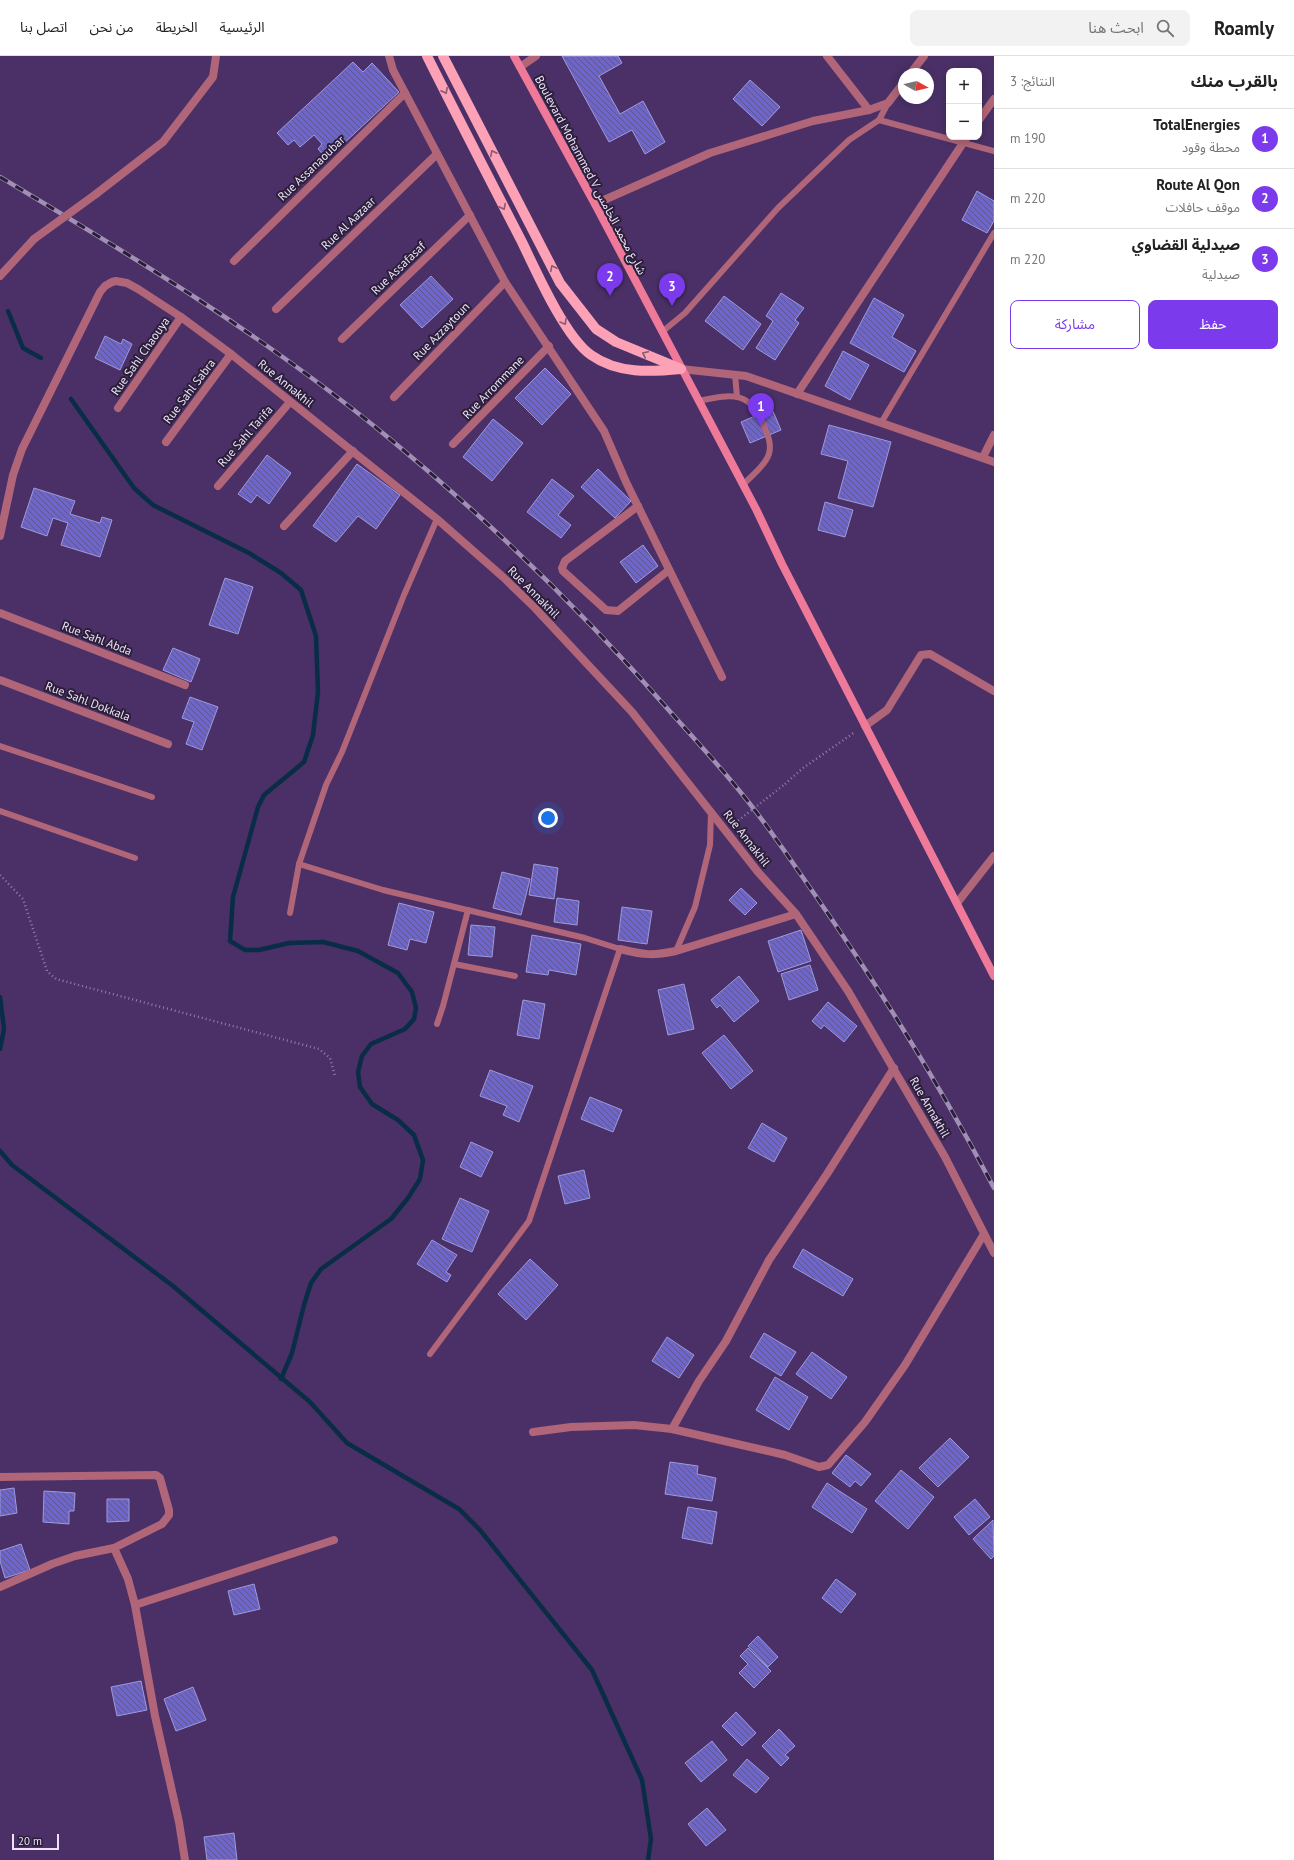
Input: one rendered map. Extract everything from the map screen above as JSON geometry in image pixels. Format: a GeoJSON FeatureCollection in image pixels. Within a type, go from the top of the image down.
{"type":"FeatureCollection","features":[{"type":"Feature","properties":{"kind":"main road"},"geometry":{"type":"LineString","coordinates":[[427,56],[544,288],[575,339],[590,355],[612,366],[630,370],[658,371],[681,368]]}},
{"type":"Feature","properties":{"kind":"main road"},"geometry":{"type":"LineString","coordinates":[[442,56],[560,283],[596,329],[616,342],[681,368]]}},
{"type":"Feature","properties":{"kind":"main road","name":"Boulevard Mohammed V شارع محمد الخامس"},"geometry":{"type":"LineString","coordinates":[[514,56],[595,204],[743,485],[994,976]]}},
{"type":"Feature","properties":{"kind":"street"},"geometry":{"type":"LineString","coordinates":[[0,276],[34,238],[96,194],[163,142],[213,76],[216,56]]}},
{"type":"Feature","properties":{"kind":"street"},"geometry":{"type":"LineString","coordinates":[[389,56],[393,70],[505,282],[549,346],[604,431],[626,482],[722,677]]}},
{"type":"Feature","properties":{"kind":"street"},"geometry":{"type":"LineString","coordinates":[[520,67],[536,56]]}},
{"type":"Feature","properties":{"kind":"street"},"geometry":{"type":"LineString","coordinates":[[827,56],[869,110]]}},
{"type":"Feature","properties":{"kind":"street"},"geometry":{"type":"LineString","coordinates":[[914,68],[923,56]]}},
{"type":"Feature","properties":{"kind":"street"},"geometry":{"type":"LineString","coordinates":[[595,204],[710,153],[813,121],[869,110],[888,103],[898,90]]}},
{"type":"Feature","properties":{"kind":"street","name":"Rue Assanaoubar"},"geometry":{"type":"LineString","coordinates":[[234,261],[405,93]]}},
{"type":"Feature","properties":{"kind":"street"},"geometry":{"type":"LineString","coordinates":[[982,116],[994,99]]}},
{"type":"Feature","properties":{"kind":"street"},"geometry":{"type":"LineString","coordinates":[[797,394],[964,140]]}},
{"type":"Feature","properties":{"kind":"street","name":"Rue Al Aazaar"},"geometry":{"type":"LineString","coordinates":[[276,309],[437,154]]}},
{"type":"Feature","properties":{"kind":"street","name":"Rue Assafasaf"},"geometry":{"type":"LineString","coordinates":[[342,339],[470,215]]}},
{"type":"Feature","properties":{"kind":"street","name":"Rue Annakhil"},"geometry":{"type":"LineString","coordinates":[[0,536],[13,475],[22,449],[100,292],[105,286],[116,281],[126,283],[138,289],[181,317],[231,354],[437,519],[535,608],[632,712],[758,872],[796,914],[848,991],[945,1157],[994,1253]]}},
{"type":"Feature","properties":{"kind":"street","name":"Rue Azzaytoun"},"geometry":{"type":"LineString","coordinates":[[394,398],[505,282]]}},
{"type":"Feature","properties":{"kind":"street","name":"Rue Sahl Chaouya"},"geometry":{"type":"LineString","coordinates":[[118,408],[181,317]]}},
{"type":"Feature","properties":{"kind":"street","name":"Rue Arrommane"},"geometry":{"type":"LineString","coordinates":[[453,444],[549,346]]}},
{"type":"Feature","properties":{"kind":"street","name":"Rue Sahl Sabra"},"geometry":{"type":"LineString","coordinates":[[166,442],[231,354]]}},
{"type":"Feature","properties":{"kind":"street"},"geometry":{"type":"LineString","coordinates":[[681,368],[735,374],[752,378],[994,462]]}},
{"type":"Feature","properties":{"kind":"street","name":"Rue Sahl Tarifa"},"geometry":{"type":"LineString","coordinates":[[218,486],[290,402]]}},
{"type":"Feature","properties":{"kind":"street"},"geometry":{"type":"LineString","coordinates":[[982,457],[994,435]]}},
{"type":"Feature","properties":{"kind":"street"},"geometry":{"type":"LineString","coordinates":[[284,526],[353,452]]}},
{"type":"Feature","properties":{"kind":"street"},"geometry":{"type":"LineString","coordinates":[[638,506],[565,561],[562,568],[563,571],[606,610],[614,612],[618,611],[669,570]]}},
{"type":"Feature","properties":{"kind":"street","name":"Rue Sahl Abda"},"geometry":{"type":"LineString","coordinates":[[0,613],[185,685]]}},
{"type":"Feature","properties":{"kind":"street"},"geometry":{"type":"LineString","coordinates":[[865,726],[887,710],[921,655],[925,653],[930,654],[994,691]]}},
{"type":"Feature","properties":{"kind":"street","name":"Rue Sahl Dokkala"},"geometry":{"type":"LineString","coordinates":[[0,680],[168,744]]}},
{"type":"Feature","properties":{"kind":"street"},"geometry":{"type":"LineString","coordinates":[[957,903],[994,856]]}},
{"type":"Feature","properties":{"kind":"street"},"geometry":{"type":"LineString","coordinates":[[620,949],[647,955],[676,951],[796,914]]}},
{"type":"Feature","properties":{"kind":"street"},"geometry":{"type":"LineString","coordinates":[[672,1429],[700,1381],[726,1341],[770,1260],[827,1174],[894,1068]]}},
{"type":"Feature","properties":{"kind":"street"},"geometry":{"type":"LineString","coordinates":[[533,1432],[571,1427],[634,1425],[672,1429],[785,1455],[819,1467],[828,1465],[865,1422],[905,1365],[984,1234]]}},
{"type":"Feature","properties":{"kind":"street"},"geometry":{"type":"LineString","coordinates":[[0,1477],[156,1474],[160,1478],[169,1510],[166,1520],[162,1524],[114,1548],[52,1564],[0,1587]]}},
{"type":"Feature","properties":{"kind":"street"},"geometry":{"type":"LineString","coordinates":[[135,1605],[334,1540]]}},
{"type":"Feature","properties":{"kind":"street"},"geometry":{"type":"LineString","coordinates":[[114,1548],[128,1579],[135,1605],[155,1716],[179,1822],[185,1860]]}},
{"type":"Feature","properties":{"kind":"lane"},"geometry":{"type":"LineString","coordinates":[[662,332],[686,313],[778,208],[802,184],[849,140],[879,120],[888,103]]}},
{"type":"Feature","properties":{"kind":"lane"},"geometry":{"type":"LineString","coordinates":[[879,120],[946,135]]}},
{"type":"Feature","properties":{"kind":"lane"},"geometry":{"type":"LineString","coordinates":[[967,140],[994,151]]}},
{"type":"Feature","properties":{"kind":"lane"},"geometry":{"type":"LineString","coordinates":[[881,423],[994,233]]}},
{"type":"Feature","properties":{"kind":"lane"},"geometry":{"type":"LineString","coordinates":[[735,374],[737,397]]}},
{"type":"Feature","properties":{"kind":"lane"},"geometry":{"type":"LineString","coordinates":[[698,401],[726,395],[737,397],[753,404],[760,414],[771,442],[766,460],[743,485]]}},
{"type":"Feature","properties":{"kind":"lane"},"geometry":{"type":"LineString","coordinates":[[290,913],[299,864],[326,785],[342,752],[404,595],[437,519]]}},
{"type":"Feature","properties":{"kind":"lane"},"geometry":{"type":"LineString","coordinates":[[0,746],[152,797]]}},
{"type":"Feature","properties":{"kind":"lane"},"geometry":{"type":"LineString","coordinates":[[0,811],[135,858]]}},
{"type":"Feature","properties":{"kind":"lane"},"geometry":{"type":"LineString","coordinates":[[676,951],[695,907],[710,845],[711,812]]}},
{"type":"Feature","properties":{"kind":"lane"},"geometry":{"type":"LineString","coordinates":[[299,864],[383,890],[585,938],[620,949],[529,1221],[430,1354]]}},
{"type":"Feature","properties":{"kind":"lane"},"geometry":{"type":"LineString","coordinates":[[437,1024],[468,910]]}},
{"type":"Feature","properties":{"kind":"lane"},"geometry":{"type":"LineString","coordinates":[[454,964],[515,976]]}},
{"type":"Feature","properties":{"kind":"path"},"geometry":{"type":"LineString","coordinates":[[735,823],[803,768],[865,726]]}},
{"type":"Feature","properties":{"kind":"path"},"geometry":{"type":"LineString","coordinates":[[0,875],[23,899],[47,971],[56,979],[319,1049],[330,1058],[335,1076]]}},
{"type":"Feature","properties":{"kind":"building"},"geometry":{"type":"Polygon","coordinates":[[[562,56],[618,56],[622,63],[599,76],[620,114],[643,101],[665,142],[645,154],[632,130],[609,142],[562,56]]]}},
{"type":"Feature","properties":{"kind":"building"},"geometry":{"type":"Polygon","coordinates":[[[353,62],[363,72],[372,63],[399,92],[327,159],[318,149],[322,144],[314,135],[300,147],[294,140],[288,145],[277,133],[353,62]]]}},
{"type":"Feature","properties":{"kind":"building"},"geometry":{"type":"Polygon","coordinates":[[[750,80],[780,107],[762,126],[733,99],[750,80]]]}},
{"type":"Feature","properties":{"kind":"building"},"geometry":{"type":"Polygon","coordinates":[[[977,191],[994,201],[994,221],[987,233],[962,220],[977,191]]]}},
{"type":"Feature","properties":{"kind":"building"},"geometry":{"type":"Polygon","coordinates":[[[431,276],[453,299],[422,328],[400,305],[431,276]]]}},
{"type":"Feature","properties":{"kind":"building"},"geometry":{"type":"Polygon","coordinates":[[[781,293],[804,308],[795,320],[799,323],[775,360],[756,348],[773,321],[766,316],[781,293]]]}},
{"type":"Feature","properties":{"kind":"building"},"geometry":{"type":"Polygon","coordinates":[[[724,296],[761,324],[743,350],[705,321],[724,296]]]}},
{"type":"Feature","properties":{"kind":"building"},"geometry":{"type":"Polygon","coordinates":[[[874,298],[904,315],[892,337],[916,351],[904,372],[850,343],[874,298]]]}},
{"type":"Feature","properties":{"kind":"building"},"geometry":{"type":"Polygon","coordinates":[[[105,336],[121,344],[123,339],[132,344],[120,370],[95,358],[105,336]]]}},
{"type":"Feature","properties":{"kind":"building"},"geometry":{"type":"Polygon","coordinates":[[[843,351],[869,365],[850,400],[825,386],[843,351]]]}},
{"type":"Feature","properties":{"kind":"building"},"geometry":{"type":"Polygon","coordinates":[[[545,368],[571,394],[542,425],[515,398],[545,368]]]}},
{"type":"Feature","properties":{"kind":"building"},"geometry":{"type":"Polygon","coordinates":[[[772,409],[781,430],[750,443],[741,422],[772,409]]]}},
{"type":"Feature","properties":{"kind":"building"},"geometry":{"type":"Polygon","coordinates":[[[493,419],[523,443],[492,481],[463,457],[493,419]]]}},
{"type":"Feature","properties":{"kind":"building"},"geometry":{"type":"Polygon","coordinates":[[[829,425],[891,442],[873,507],[838,498],[848,461],[821,454],[829,425]]]}},
{"type":"Feature","properties":{"kind":"building"},"geometry":{"type":"Polygon","coordinates":[[[267,455],[291,473],[269,504],[257,495],[251,503],[238,494],[267,455]]]}},
{"type":"Feature","properties":{"kind":"building"},"geometry":{"type":"Polygon","coordinates":[[[357,464],[400,495],[376,529],[358,516],[336,542],[313,526],[357,464]]]}},
{"type":"Feature","properties":{"kind":"building"},"geometry":{"type":"Polygon","coordinates":[[[598,469],[631,501],[615,518],[581,487],[598,469]]]}},
{"type":"Feature","properties":{"kind":"building"},"geometry":{"type":"Polygon","coordinates":[[[552,479],[574,496],[558,515],[571,525],[561,538],[527,512],[552,479]]]}},
{"type":"Feature","properties":{"kind":"building"},"geometry":{"type":"Polygon","coordinates":[[[34,488],[75,501],[70,514],[100,523],[102,517],[112,520],[100,557],[61,545],[68,523],[53,518],[47,536],[21,527],[34,488]]]}},
{"type":"Feature","properties":{"kind":"building"},"geometry":{"type":"Polygon","coordinates":[[[825,502],[853,510],[845,537],[818,530],[825,502]]]}},
{"type":"Feature","properties":{"kind":"building"},"geometry":{"type":"Polygon","coordinates":[[[643,545],[658,566],[636,583],[620,562],[643,545]]]}},
{"type":"Feature","properties":{"kind":"building"},"geometry":{"type":"Polygon","coordinates":[[[225,578],[253,587],[238,634],[209,625],[225,578]]]}},
{"type":"Feature","properties":{"kind":"building"},"geometry":{"type":"Polygon","coordinates":[[[173,648],[200,659],[191,682],[163,670],[173,648]]]}},
{"type":"Feature","properties":{"kind":"building"},"geometry":{"type":"Polygon","coordinates":[[[190,697],[218,707],[202,750],[186,744],[194,722],[182,718],[190,697]]]}},
{"type":"Feature","properties":{"kind":"building"},"geometry":{"type":"Polygon","coordinates":[[[534,864],[558,868],[554,899],[529,895],[534,864]]]}},
{"type":"Feature","properties":{"kind":"building"},"geometry":{"type":"Polygon","coordinates":[[[502,872],[530,879],[521,915],[493,908],[502,872]]]}},
{"type":"Feature","properties":{"kind":"building"},"geometry":{"type":"Polygon","coordinates":[[[741,888],[757,903],[745,915],[729,900],[741,888]]]}},
{"type":"Feature","properties":{"kind":"building"},"geometry":{"type":"Polygon","coordinates":[[[557,898],[579,901],[577,925],[554,922],[557,898]]]}},
{"type":"Feature","properties":{"kind":"building"},"geometry":{"type":"Polygon","coordinates":[[[399,903],[434,912],[426,943],[410,939],[407,950],[388,945],[399,903]]]}},
{"type":"Feature","properties":{"kind":"building"},"geometry":{"type":"Polygon","coordinates":[[[622,907],[652,911],[647,944],[618,940],[622,907]]]}},
{"type":"Feature","properties":{"kind":"building"},"geometry":{"type":"Polygon","coordinates":[[[471,925],[495,927],[492,957],[468,955],[471,925]]]}},
{"type":"Feature","properties":{"kind":"building"},"geometry":{"type":"Polygon","coordinates":[[[801,930],[811,961],[778,972],[768,941],[801,930]]]}},
{"type":"Feature","properties":{"kind":"building"},"geometry":{"type":"Polygon","coordinates":[[[532,935],[581,944],[576,975],[549,970],[548,975],[526,972],[532,935]]]}},
{"type":"Feature","properties":{"kind":"building"},"geometry":{"type":"Polygon","coordinates":[[[810,965],[818,990],[789,1000],[781,974],[810,965]]]}},
{"type":"Feature","properties":{"kind":"building"},"geometry":{"type":"Polygon","coordinates":[[[739,976],[759,1001],[734,1022],[720,1005],[717,1008],[711,1000],[739,976]]]}},
{"type":"Feature","properties":{"kind":"building"},"geometry":{"type":"Polygon","coordinates":[[[684,984],[694,1029],[668,1035],[658,990],[684,984]]]}},
{"type":"Feature","properties":{"kind":"building"},"geometry":{"type":"Polygon","coordinates":[[[523,1000],[545,1004],[539,1039],[517,1035],[523,1000]]]}},
{"type":"Feature","properties":{"kind":"building"},"geometry":{"type":"Polygon","coordinates":[[[828,1002],[857,1026],[844,1042],[824,1025],[821,1029],[812,1021],[828,1002]]]}},
{"type":"Feature","properties":{"kind":"building"},"geometry":{"type":"Polygon","coordinates":[[[724,1035],[753,1071],[731,1089],[702,1053],[724,1035]]]}},
{"type":"Feature","properties":{"kind":"building"},"geometry":{"type":"Polygon","coordinates":[[[490,1070],[533,1086],[519,1122],[503,1115],[507,1106],[480,1096],[490,1070]]]}},
{"type":"Feature","properties":{"kind":"building"},"geometry":{"type":"Polygon","coordinates":[[[590,1097],[622,1110],[613,1132],[581,1119],[590,1097]]]}},
{"type":"Feature","properties":{"kind":"building"},"geometry":{"type":"Polygon","coordinates":[[[762,1123],[787,1138],[774,1162],[748,1148],[762,1123]]]}},
{"type":"Feature","properties":{"kind":"building"},"geometry":{"type":"Polygon","coordinates":[[[471,1142],[493,1152],[481,1177],[460,1167],[471,1142]]]}},
{"type":"Feature","properties":{"kind":"building"},"geometry":{"type":"Polygon","coordinates":[[[584,1170],[590,1198],[565,1204],[558,1176],[584,1170]]]}},
{"type":"Feature","properties":{"kind":"building"},"geometry":{"type":"Polygon","coordinates":[[[460,1198],[489,1211],[472,1252],[442,1239],[460,1198]]]}},
{"type":"Feature","properties":{"kind":"building"},"geometry":{"type":"Polygon","coordinates":[[[432,1240],[457,1255],[446,1272],[451,1275],[447,1282],[417,1264],[432,1240]]]}},
{"type":"Feature","properties":{"kind":"building"},"geometry":{"type":"Polygon","coordinates":[[[803,1249],[853,1279],[843,1296],[793,1267],[803,1249]]]}},
{"type":"Feature","properties":{"kind":"building"},"geometry":{"type":"Polygon","coordinates":[[[530,1259],[558,1285],[526,1320],[498,1294],[530,1259]]]}},
{"type":"Feature","properties":{"kind":"building"},"geometry":{"type":"Polygon","coordinates":[[[764,1333],[796,1352],[781,1376],[750,1357],[764,1333]]]}},
{"type":"Feature","properties":{"kind":"building"},"geometry":{"type":"Polygon","coordinates":[[[667,1337],[694,1355],[679,1378],[652,1361],[667,1337]]]}},
{"type":"Feature","properties":{"kind":"building"},"geometry":{"type":"Polygon","coordinates":[[[812,1352],[847,1377],[831,1399],[796,1374],[812,1352]]]}},
{"type":"Feature","properties":{"kind":"building"},"geometry":{"type":"Polygon","coordinates":[[[775,1377],[808,1397],[789,1430],[756,1410],[775,1377]]]}},
{"type":"Feature","properties":{"kind":"building"},"geometry":{"type":"Polygon","coordinates":[[[950,1438],[969,1457],[938,1487],[919,1468],[950,1438]]]}},
{"type":"Feature","properties":{"kind":"building"},"geometry":{"type":"Polygon","coordinates":[[[846,1455],[871,1474],[861,1486],[855,1481],[850,1487],[832,1473],[846,1455]]]}},
{"type":"Feature","properties":{"kind":"building"},"geometry":{"type":"Polygon","coordinates":[[[670,1462],[698,1466],[697,1474],[716,1478],[712,1501],[665,1494],[670,1462]]]}},
{"type":"Feature","properties":{"kind":"building"},"geometry":{"type":"Polygon","coordinates":[[[901,1470],[934,1497],[908,1529],[875,1501],[901,1470]]]}},
{"type":"Feature","properties":{"kind":"building"},"geometry":{"type":"Polygon","coordinates":[[[827,1483],[867,1509],[852,1533],[812,1507],[827,1483]]]}},
{"type":"Feature","properties":{"kind":"building"},"geometry":{"type":"Polygon","coordinates":[[[14,1488],[17,1513],[0,1516],[0,1490],[14,1488]]]}},
{"type":"Feature","properties":{"kind":"building"},"geometry":{"type":"Polygon","coordinates":[[[44,1491],[75,1493],[74,1511],[69,1511],[69,1524],[43,1522],[44,1491]]]}},
{"type":"Feature","properties":{"kind":"building"},"geometry":{"type":"Polygon","coordinates":[[[107,1499],[129,1499],[129,1521],[107,1522],[107,1499]]]}},
{"type":"Feature","properties":{"kind":"building"},"geometry":{"type":"Polygon","coordinates":[[[975,1499],[990,1517],[969,1535],[954,1517],[975,1499]]]}},
{"type":"Feature","properties":{"kind":"building"},"geometry":{"type":"Polygon","coordinates":[[[688,1507],[717,1512],[712,1544],[682,1538],[688,1507]]]}},
{"type":"Feature","properties":{"kind":"building"},"geometry":{"type":"Polygon","coordinates":[[[993,1520],[994,1556],[991,1559],[973,1539],[993,1520]]]}},
{"type":"Feature","properties":{"kind":"building"},"geometry":{"type":"Polygon","coordinates":[[[21,1544],[30,1570],[5,1578],[0,1561],[0,1551],[21,1544]]]}},
{"type":"Feature","properties":{"kind":"building"},"geometry":{"type":"Polygon","coordinates":[[[836,1579],[856,1594],[841,1613],[822,1598],[836,1579]]]}},
{"type":"Feature","properties":{"kind":"building"},"geometry":{"type":"Polygon","coordinates":[[[254,1584],[260,1609],[234,1615],[228,1591],[254,1584]]]}},
{"type":"Feature","properties":{"kind":"building"},"geometry":{"type":"Polygon","coordinates":[[[758,1636],[778,1657],[768,1667],[748,1646],[758,1636]]]}},
{"type":"Feature","properties":{"kind":"building"},"geometry":{"type":"Polygon","coordinates":[[[748,1648],[771,1671],[754,1688],[739,1673],[748,1664],[740,1656],[748,1648]]]}},
{"type":"Feature","properties":{"kind":"building"},"geometry":{"type":"Polygon","coordinates":[[[141,1681],[147,1710],[117,1716],[111,1687],[141,1681]]]}},
{"type":"Feature","properties":{"kind":"building"},"geometry":{"type":"Polygon","coordinates":[[[193,1687],[206,1720],[176,1731],[164,1699],[193,1687]]]}},
{"type":"Feature","properties":{"kind":"building"},"geometry":{"type":"Polygon","coordinates":[[[736,1712],[756,1733],[742,1746],[722,1726],[736,1712]]]}},
{"type":"Feature","properties":{"kind":"building"},"geometry":{"type":"Polygon","coordinates":[[[779,1729],[795,1746],[785,1755],[789,1758],[781,1766],[762,1746],[779,1729]]]}},
{"type":"Feature","properties":{"kind":"building"},"geometry":{"type":"Polygon","coordinates":[[[712,1741],[727,1760],[701,1782],[685,1763],[712,1741]]]}},
{"type":"Feature","properties":{"kind":"building"},"geometry":{"type":"Polygon","coordinates":[[[747,1759],[769,1778],[756,1793],[733,1775],[747,1759]]]}},
{"type":"Feature","properties":{"kind":"building"},"geometry":{"type":"Polygon","coordinates":[[[707,1808],[726,1830],[706,1846],[688,1824],[707,1808]]]}},
{"type":"Feature","properties":{"kind":"building"},"geometry":{"type":"Polygon","coordinates":[[[234,1833],[237,1860],[207,1860],[204,1837],[234,1833]]]}},
{"type":"Feature","properties":{"kind":"waterway"},"geometry":{"type":"LineString","coordinates":[[8,311],[23,348],[41,358]]}},
{"type":"Feature","properties":{"kind":"waterway"},"geometry":{"type":"LineString","coordinates":[[71,399],[134,488],[153,505],[249,553],[281,573],[301,590],[316,636],[318,692],[313,735],[304,762],[264,795],[258,807],[233,897],[230,941],[245,950],[259,950],[289,943],[323,942],[358,951],[398,973],[412,992],[416,1008],[414,1019],[405,1029],[371,1044],[362,1056],[358,1072],[360,1087],[372,1104],[398,1120],[414,1135],[423,1160],[420,1179],[408,1198],[391,1219],[321,1269],[311,1283],[292,1353],[281,1379]]}},
{"type":"Feature","properties":{"kind":"waterway"},"geometry":{"type":"LineString","coordinates":[[0,997],[4,1029],[0,1049]]}},
{"type":"Feature","properties":{"kind":"waterway"},"geometry":{"type":"LineString","coordinates":[[0,1151],[12,1165],[173,1286],[310,1402],[347,1443],[459,1509],[480,1530],[592,1670],[642,1780],[651,1839],[648,1860]]}},
{"type":"Feature","properties":{"kind":"railway"},"geometry":{"type":"LineString","coordinates":[[0,177],[200,300],[249,333],[344,402],[428,471],[502,537],[573,607],[607,642],[713,759],[774,836],[838,928],[885,1000],[930,1074],[994,1188]]}},
{"type":"Feature","properties":{"kind":"place","name":"Route Al Qon"},"geometry":{"type":"Point","coordinates":[610,296]}},
{"type":"Feature","properties":{"kind":"place","name":"صيدلية القضاوي"},"geometry":{"type":"Point","coordinates":[672,306]}},
{"type":"Feature","properties":{"kind":"place","name":"TotalEnergies"},"geometry":{"type":"Point","coordinates":[761,426]}}]}
